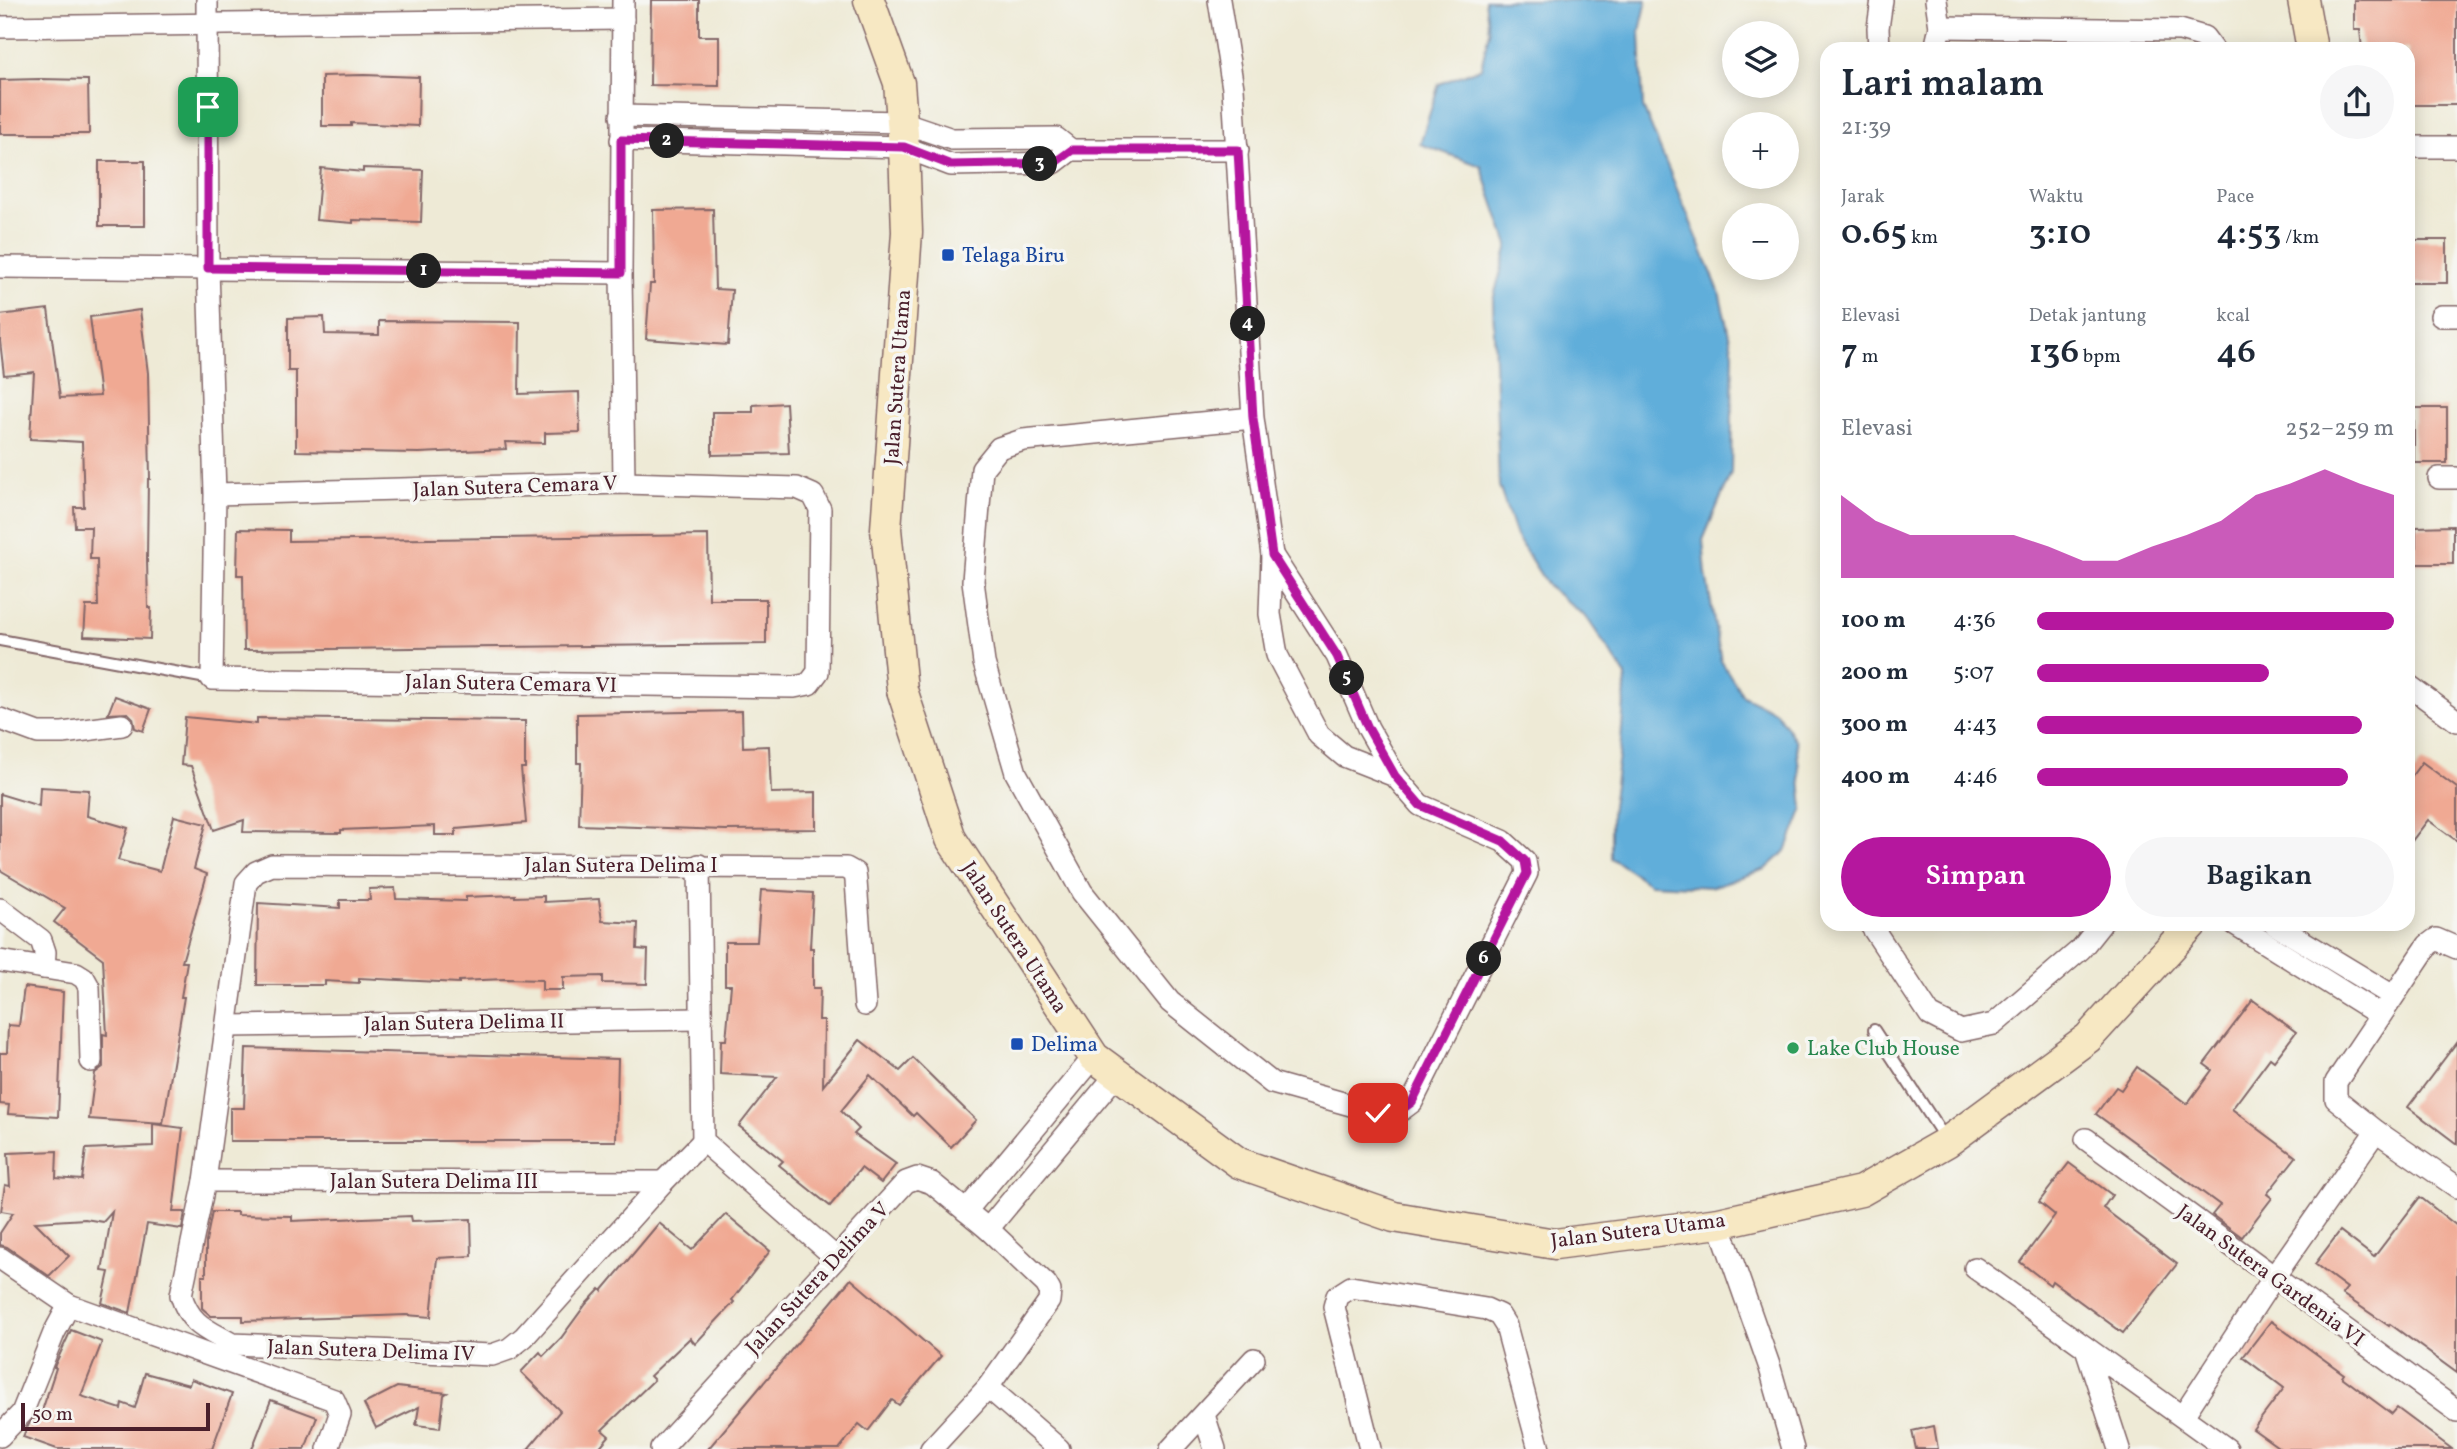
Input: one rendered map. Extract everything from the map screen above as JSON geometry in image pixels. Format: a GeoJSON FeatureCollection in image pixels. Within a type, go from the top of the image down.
{"type":"FeatureCollection","features":[{"type":"Feature","properties":{"kind":"street"},"geometry":{"type":"LineString","coordinates":[[207,0],[208,268],[215,494],[212,678]]}},
{"type":"Feature","properties":{"kind":"street","name":"Jalan Sutera Utama"},"geometry":{"type":"LineString","coordinates":[[869,0],[899,83],[903,134],[907,232],[886,529],[902,690],[951,839],[1105,1066],[1239,1163],[1394,1217],[1555,1244],[1718,1223],[1861,1191],[1947,1142],[2088,1038],[2186,931]]}},
{"type":"Feature","properties":{"kind":"street"},"geometry":{"type":"LineString","coordinates":[[1219,0],[1233,88],[1253,418],[1272,555],[1270,614],[1277,655],[1318,735],[1344,756],[1395,776]]}},
{"type":"Feature","properties":{"kind":"street"},"geometry":{"type":"LineString","coordinates":[[1879,42],[1882,0]]}},
{"type":"Feature","properties":{"kind":"street"},"geometry":{"type":"LineString","coordinates":[[1936,0],[1940,27],[1937,42]]}},
{"type":"Feature","properties":{"kind":"street"},"geometry":{"type":"LineString","coordinates":[[2303,0],[2311,42]]}},
{"type":"Feature","properties":{"kind":"street"},"geometry":{"type":"LineString","coordinates":[[0,27],[207,26],[623,10],[621,273],[624,483]]}},
{"type":"Feature","properties":{"kind":"street"},"geometry":{"type":"LineString","coordinates":[[1940,27],[2180,30],[2204,37],[2208,42]]}},
{"type":"Feature","properties":{"kind":"street"},"geometry":{"type":"LineString","coordinates":[[621,116],[952,139],[1056,138],[1072,150]]}},
{"type":"Feature","properties":{"kind":"street"},"geometry":{"type":"LineString","coordinates":[[621,140],[903,134],[951,165],[1054,163],[1072,150],[1238,150]]}},
{"type":"Feature","properties":{"kind":"street"},"geometry":{"type":"LineString","coordinates":[[2415,147],[2457,147]]}},
{"type":"Feature","properties":{"kind":"street"},"geometry":{"type":"LineString","coordinates":[[0,267],[621,273]]}},
{"type":"Feature","properties":{"kind":"street"},"geometry":{"type":"LineString","coordinates":[[1253,418],[1023,440],[999,448],[982,469],[973,581],[984,663],[1016,774],[1082,892],[1170,1002],[1272,1083],[1378,1113],[1400,1111],[1412,1102],[1527,873],[1525,861],[1503,841],[1420,805],[1395,776],[1368,728],[1337,656],[1272,555]]}},
{"type":"Feature","properties":{"kind":"street","name":"Jalan Sutera Cemara V"},"geometry":{"type":"LineString","coordinates":[[215,494],[624,483],[797,488],[813,495],[820,509],[818,672],[809,684]]}},
{"type":"Feature","properties":{"kind":"street","name":"Jalan Sutera Cemara VI"},"geometry":{"type":"LineString","coordinates":[[212,678],[794,687],[809,684]]}},
{"type":"Feature","properties":{"kind":"street"},"geometry":{"type":"LineString","coordinates":[[2415,690],[2457,722]]}},
{"type":"Feature","properties":{"kind":"street"},"geometry":{"type":"LineString","coordinates":[[0,719],[38,733],[63,733],[122,725]]}},
{"type":"Feature","properties":{"kind":"street","name":"Jalan Sutera Delima I"},"geometry":{"type":"LineString","coordinates":[[228,1026],[246,883],[256,872],[272,865],[846,867],[855,873],[865,1004]]}},
{"type":"Feature","properties":{"kind":"street"},"geometry":{"type":"LineString","coordinates":[[698,865],[703,1141],[835,1257]]}},
{"type":"Feature","properties":{"kind":"street"},"geometry":{"type":"LineString","coordinates":[[0,909],[41,940],[45,953],[44,968]]}},
{"type":"Feature","properties":{"kind":"street"},"geometry":{"type":"LineString","coordinates":[[1875,931],[1930,1015],[1961,1031],[1994,1024],[2081,949],[2095,931]]}},
{"type":"Feature","properties":{"kind":"street"},"geometry":{"type":"LineString","coordinates":[[2246,931],[2380,1014]]}},
{"type":"Feature","properties":{"kind":"street"},"geometry":{"type":"LineString","coordinates":[[2286,931],[2393,996]]}},
{"type":"Feature","properties":{"kind":"street"},"geometry":{"type":"LineString","coordinates":[[2457,948],[2437,939],[2428,945],[2336,1082],[2335,1091],[2336,1099],[2376,1131],[2457,1187]]}},
{"type":"Feature","properties":{"kind":"street"},"geometry":{"type":"LineString","coordinates":[[0,961],[76,973],[84,978],[89,987],[91,1061]]}},
{"type":"Feature","properties":{"kind":"street","name":"Jalan Sutera Delima II"},"geometry":{"type":"LineString","coordinates":[[228,1026],[700,1019]]}},
{"type":"Feature","properties":{"kind":"street"},"geometry":{"type":"LineString","coordinates":[[205,1181],[228,1026]]}},
{"type":"Feature","properties":{"kind":"street"},"geometry":{"type":"LineString","coordinates":[[967,1211],[1105,1066]]}},
{"type":"Feature","properties":{"kind":"street"},"geometry":{"type":"LineString","coordinates":[[988,1228],[1105,1066]]}},
{"type":"Feature","properties":{"kind":"street"},"geometry":{"type":"LineString","coordinates":[[2183,1416],[2274,1277],[2376,1131]]}},
{"type":"Feature","properties":{"kind":"street","name":"Jalan Sutera Gardenia VI"},"geometry":{"type":"LineString","coordinates":[[2086,1139],[2457,1411]]}},
{"type":"Feature","properties":{"kind":"street","name":"Jalan Sutera Delima IV"},"geometry":{"type":"LineString","coordinates":[[205,1181],[181,1295],[186,1312],[198,1324],[232,1344],[492,1355],[509,1349],[523,1337],[703,1141]]}},
{"type":"Feature","properties":{"kind":"street","name":"Jalan Sutera Delima V"},"geometry":{"type":"LineString","coordinates":[[661,1449],[835,1257],[906,1182],[917,1178],[932,1183],[988,1228],[1046,1284],[1050,1292],[1049,1301],[988,1387]]}},
{"type":"Feature","properties":{"kind":"street","name":"Jalan Sutera Delima III"},"geometry":{"type":"LineString","coordinates":[[205,1181],[663,1182]]}},
{"type":"Feature","properties":{"kind":"street"},"geometry":{"type":"LineString","coordinates":[[1718,1223],[1770,1368],[1793,1449]]}},
{"type":"Feature","properties":{"kind":"street"},"geometry":{"type":"LineString","coordinates":[[0,1258],[69,1305],[334,1400],[340,1414],[328,1449]]}},
{"type":"Feature","properties":{"kind":"street"},"geometry":{"type":"LineString","coordinates":[[1975,1268],[2224,1448]]}},
{"type":"Feature","properties":{"kind":"street"},"geometry":{"type":"LineString","coordinates":[[1370,1449],[1334,1307],[1337,1296],[1351,1287],[1486,1309],[1499,1315],[1506,1326],[1539,1449]]}},
{"type":"Feature","properties":{"kind":"street"},"geometry":{"type":"LineString","coordinates":[[0,1436],[22,1413],[54,1333],[69,1305]]}},
{"type":"Feature","properties":{"kind":"street"},"geometry":{"type":"LineString","coordinates":[[2087,1348],[2119,1449]]}},
{"type":"Feature","properties":{"kind":"street"},"geometry":{"type":"LineString","coordinates":[[1171,1449],[1254,1359]]}},
{"type":"Feature","properties":{"kind":"street"},"geometry":{"type":"LineString","coordinates":[[931,1449],[988,1387],[1059,1449]]}},
{"type":"Feature","properties":{"kind":"street"},"geometry":{"type":"LineString","coordinates":[[1204,1415],[1215,1449]]}},
{"type":"Feature","properties":{"kind":"lane"},"geometry":{"type":"LineString","coordinates":[[0,640],[212,678]]}},
{"type":"Feature","properties":{"kind":"lane"},"geometry":{"type":"LineString","coordinates":[[1874,1030],[1947,1142]]}},
{"type":"Feature","properties":{"kind":"water"},"geometry":{"type":"Polygon","coordinates":[[[1485,0],[1647,0],[1640,31],[1643,107],[1719,291],[1733,352],[1731,473],[1703,540],[1721,661],[1743,696],[1776,712],[1796,741],[1803,808],[1786,851],[1766,869],[1711,887],[1650,884],[1611,858],[1611,813],[1621,741],[1626,676],[1587,618],[1548,586],[1516,536],[1499,486],[1493,300],[1508,245],[1481,166],[1420,144],[1439,84],[1481,68],[1489,32],[1485,0]]]}},
{"type":"Feature","properties":{"kind":"building"},"geometry":{"type":"Polygon","coordinates":[[[651,0],[699,0],[699,36],[719,36],[719,86],[650,85],[651,0]]]}},
{"type":"Feature","properties":{"kind":"building"},"geometry":{"type":"Polygon","coordinates":[[[2354,0],[2457,0],[2457,105],[2415,105],[2415,42],[2361,42],[2360,30],[2354,30],[2354,0]]]}},
{"type":"Feature","properties":{"kind":"building"},"geometry":{"type":"Polygon","coordinates":[[[322,76],[419,77],[418,126],[351,123],[351,126],[322,126],[322,76]]]}},
{"type":"Feature","properties":{"kind":"building"},"geometry":{"type":"Polygon","coordinates":[[[0,80],[88,80],[89,134],[0,134],[0,80]]]}},
{"type":"Feature","properties":{"kind":"building"},"geometry":{"type":"Polygon","coordinates":[[[99,161],[145,161],[145,226],[99,226],[99,161]]]}},
{"type":"Feature","properties":{"kind":"building"},"geometry":{"type":"Polygon","coordinates":[[[321,168],[363,172],[363,168],[423,170],[421,222],[353,220],[353,223],[316,220],[321,168]]]}},
{"type":"Feature","properties":{"kind":"building"},"geometry":{"type":"Polygon","coordinates":[[[713,209],[715,289],[732,290],[728,345],[646,339],[650,284],[654,284],[653,210],[713,209]]]}},
{"type":"Feature","properties":{"kind":"building"},"geometry":{"type":"Polygon","coordinates":[[[2415,240],[2447,240],[2447,283],[2415,283],[2415,240]]]}},
{"type":"Feature","properties":{"kind":"building"},"geometry":{"type":"Polygon","coordinates":[[[48,309],[60,398],[100,396],[90,317],[140,310],[148,373],[150,479],[147,559],[148,608],[151,608],[150,639],[84,636],[86,606],[98,606],[97,559],[90,559],[91,527],[75,527],[74,507],[84,507],[82,442],[30,439],[34,372],[4,375],[0,341],[0,315],[48,309]]]}},
{"type":"Feature","properties":{"kind":"building"},"geometry":{"type":"Polygon","coordinates":[[[324,317],[325,334],[379,335],[379,321],[520,322],[519,394],[579,392],[580,432],[545,433],[545,443],[505,442],[506,449],[419,453],[296,451],[296,371],[288,371],[288,318],[324,317]]]}},
{"type":"Feature","properties":{"kind":"building"},"geometry":{"type":"Polygon","coordinates":[[[786,403],[789,453],[712,455],[712,412],[753,412],[753,405],[786,403]]]}},
{"type":"Feature","properties":{"kind":"building"},"geometry":{"type":"Polygon","coordinates":[[[2415,408],[2447,408],[2447,463],[2415,463],[2415,408]]]}},
{"type":"Feature","properties":{"kind":"building"},"geometry":{"type":"Polygon","coordinates":[[[2453,526],[2453,564],[2416,564],[2416,527],[2453,526]]]}},
{"type":"Feature","properties":{"kind":"building"},"geometry":{"type":"Polygon","coordinates":[[[238,529],[289,530],[289,541],[708,535],[709,599],[766,599],[766,644],[244,650],[243,575],[237,575],[238,529]]]}},
{"type":"Feature","properties":{"kind":"building"},"geometry":{"type":"Polygon","coordinates":[[[115,696],[151,709],[143,731],[135,728],[133,718],[128,713],[108,714],[115,696]]]}},
{"type":"Feature","properties":{"kind":"building"},"geometry":{"type":"Polygon","coordinates":[[[742,711],[743,747],[769,746],[771,793],[816,792],[816,829],[726,830],[579,825],[581,763],[577,763],[577,714],[742,711]]]}},
{"type":"Feature","properties":{"kind":"building"},"geometry":{"type":"Polygon","coordinates":[[[185,717],[257,724],[257,718],[525,721],[525,768],[521,768],[526,823],[456,829],[456,835],[435,835],[435,826],[341,830],[341,833],[243,832],[244,820],[214,830],[191,766],[181,765],[185,717]]]}},
{"type":"Feature","properties":{"kind":"building"},"geometry":{"type":"Polygon","coordinates":[[[2422,762],[2457,788],[2457,841],[2428,820],[2415,837],[2415,772],[2422,762]]]}},
{"type":"Feature","properties":{"kind":"building"},"geometry":{"type":"Polygon","coordinates":[[[40,787],[89,790],[87,816],[128,828],[118,860],[160,871],[174,816],[206,824],[194,869],[207,874],[182,962],[187,962],[181,997],[184,997],[163,1124],[89,1119],[95,1073],[103,1067],[103,1034],[107,1035],[103,959],[54,922],[65,908],[0,870],[0,794],[39,806],[40,787]]]}},
{"type":"Feature","properties":{"kind":"building"},"geometry":{"type":"Polygon","coordinates":[[[395,888],[396,899],[466,901],[466,897],[515,895],[544,896],[544,902],[599,899],[602,921],[638,923],[637,949],[648,950],[647,984],[603,983],[603,976],[563,977],[563,990],[542,990],[542,980],[505,979],[459,983],[359,978],[359,983],[325,981],[325,985],[257,985],[258,903],[340,908],[340,900],[370,900],[369,889],[395,888]]]}},
{"type":"Feature","properties":{"kind":"building"},"geometry":{"type":"Polygon","coordinates":[[[761,890],[813,893],[810,948],[813,948],[813,988],[820,988],[819,1020],[824,1020],[823,1086],[860,1040],[900,1071],[913,1058],[976,1120],[951,1147],[916,1113],[913,1116],[870,1075],[841,1111],[859,1129],[854,1134],[896,1164],[881,1183],[861,1168],[830,1206],[779,1165],[783,1161],[739,1126],[777,1077],[720,1074],[721,1040],[726,1040],[731,985],[725,985],[725,942],[757,942],[761,890]]]}},
{"type":"Feature","properties":{"kind":"building"},"geometry":{"type":"Polygon","coordinates":[[[24,987],[63,992],[58,1117],[8,1114],[9,1105],[0,1104],[0,1053],[7,1053],[8,1025],[19,1026],[24,987]]]}},
{"type":"Feature","properties":{"kind":"building"},"geometry":{"type":"Polygon","coordinates":[[[2253,1000],[2296,1032],[2274,1061],[2270,1058],[2232,1109],[2296,1157],[2267,1194],[2272,1198],[2242,1237],[2212,1215],[2220,1205],[2096,1114],[2116,1087],[2121,1090],[2137,1067],[2187,1104],[2212,1070],[2204,1064],[2253,1000]]]}},
{"type":"Feature","properties":{"kind":"building"},"geometry":{"type":"Polygon","coordinates":[[[2457,1042],[2457,1144],[2408,1107],[2457,1042]]]}},
{"type":"Feature","properties":{"kind":"building"},"geometry":{"type":"Polygon","coordinates":[[[246,1048],[618,1059],[616,1141],[230,1141],[230,1108],[244,1108],[246,1048]]]}},
{"type":"Feature","properties":{"kind":"building"},"geometry":{"type":"Polygon","coordinates":[[[153,1124],[183,1128],[173,1212],[185,1212],[182,1229],[147,1224],[130,1313],[102,1303],[109,1272],[102,1271],[112,1212],[103,1222],[85,1219],[35,1222],[69,1256],[49,1276],[0,1245],[0,1233],[13,1213],[1,1211],[5,1185],[10,1186],[8,1153],[57,1151],[56,1178],[82,1180],[86,1149],[153,1146],[153,1124]]]}},
{"type":"Feature","properties":{"kind":"building"},"geometry":{"type":"Polygon","coordinates":[[[2069,1163],[2112,1195],[2103,1208],[2177,1264],[2123,1333],[2052,1281],[2050,1285],[2020,1262],[2055,1215],[2039,1202],[2069,1163]]]}},
{"type":"Feature","properties":{"kind":"building"},"geometry":{"type":"Polygon","coordinates":[[[2420,1197],[2457,1226],[2457,1373],[2390,1324],[2389,1326],[2342,1294],[2347,1288],[2315,1264],[2340,1231],[2374,1257],[2420,1197]]]}},
{"type":"Feature","properties":{"kind":"building"},"geometry":{"type":"Polygon","coordinates":[[[212,1212],[292,1216],[292,1221],[411,1216],[412,1221],[471,1219],[472,1256],[437,1258],[431,1317],[406,1315],[243,1321],[243,1316],[211,1316],[202,1308],[202,1276],[206,1276],[206,1242],[212,1212]]]}},
{"type":"Feature","properties":{"kind":"building"},"geometry":{"type":"Polygon","coordinates":[[[726,1214],[770,1251],[732,1300],[734,1302],[695,1344],[690,1338],[650,1376],[654,1380],[602,1430],[609,1436],[598,1449],[528,1449],[560,1411],[521,1372],[540,1352],[543,1356],[561,1338],[586,1304],[600,1289],[602,1291],[659,1223],[692,1250],[726,1214]]]}},
{"type":"Feature","properties":{"kind":"building"},"geometry":{"type":"Polygon","coordinates":[[[851,1279],[941,1356],[899,1405],[892,1400],[868,1431],[859,1424],[839,1449],[708,1449],[851,1279]]]}},
{"type":"Feature","properties":{"kind":"building"},"geometry":{"type":"Polygon","coordinates":[[[2271,1321],[2344,1374],[2342,1377],[2392,1414],[2397,1408],[2452,1449],[2281,1449],[2253,1429],[2284,1388],[2243,1357],[2271,1321]]]}},
{"type":"Feature","properties":{"kind":"building"},"geometry":{"type":"Polygon","coordinates":[[[71,1330],[102,1342],[81,1396],[121,1409],[122,1403],[135,1408],[145,1373],[189,1385],[191,1379],[232,1394],[212,1449],[57,1449],[23,1437],[34,1418],[39,1420],[56,1368],[54,1367],[71,1330]]]}},
{"type":"Feature","properties":{"kind":"building"},"geometry":{"type":"Polygon","coordinates":[[[397,1387],[447,1393],[444,1395],[440,1428],[416,1425],[419,1407],[376,1428],[364,1404],[397,1387]]]}},
{"type":"Feature","properties":{"kind":"building"},"geometry":{"type":"Polygon","coordinates":[[[271,1400],[317,1417],[305,1449],[252,1449],[271,1400]]]}},
{"type":"Feature","properties":{"kind":"building"},"geometry":{"type":"Polygon","coordinates":[[[1934,1426],[1938,1449],[1916,1449],[1912,1431],[1934,1426]]]}},
{"type":"Feature","properties":{"kind":"place","name":"Telaga Biru"},"geometry":{"type":"Point","coordinates":[948,255]}},
{"type":"Feature","properties":{"kind":"place","name":"Delima"},"geometry":{"type":"Point","coordinates":[1017,1044]}},
{"type":"Feature","properties":{"kind":"place","name":"Lake Club House"},"geometry":{"type":"Point","coordinates":[1793,1048]}},
{"type":"Feature","properties":{"kind":"route"},"geometry":{"type":"LineString","coordinates":[[208,107],[208,268],[621,273],[621,140],[904,147],[951,165],[1054,163],[1072,150],[1238,150],[1253,418],[1272,555],[1337,656],[1368,728],[1395,776],[1420,805],[1503,841],[1525,861],[1527,873],[1412,1102],[1400,1111],[1378,1113]]}}]}
